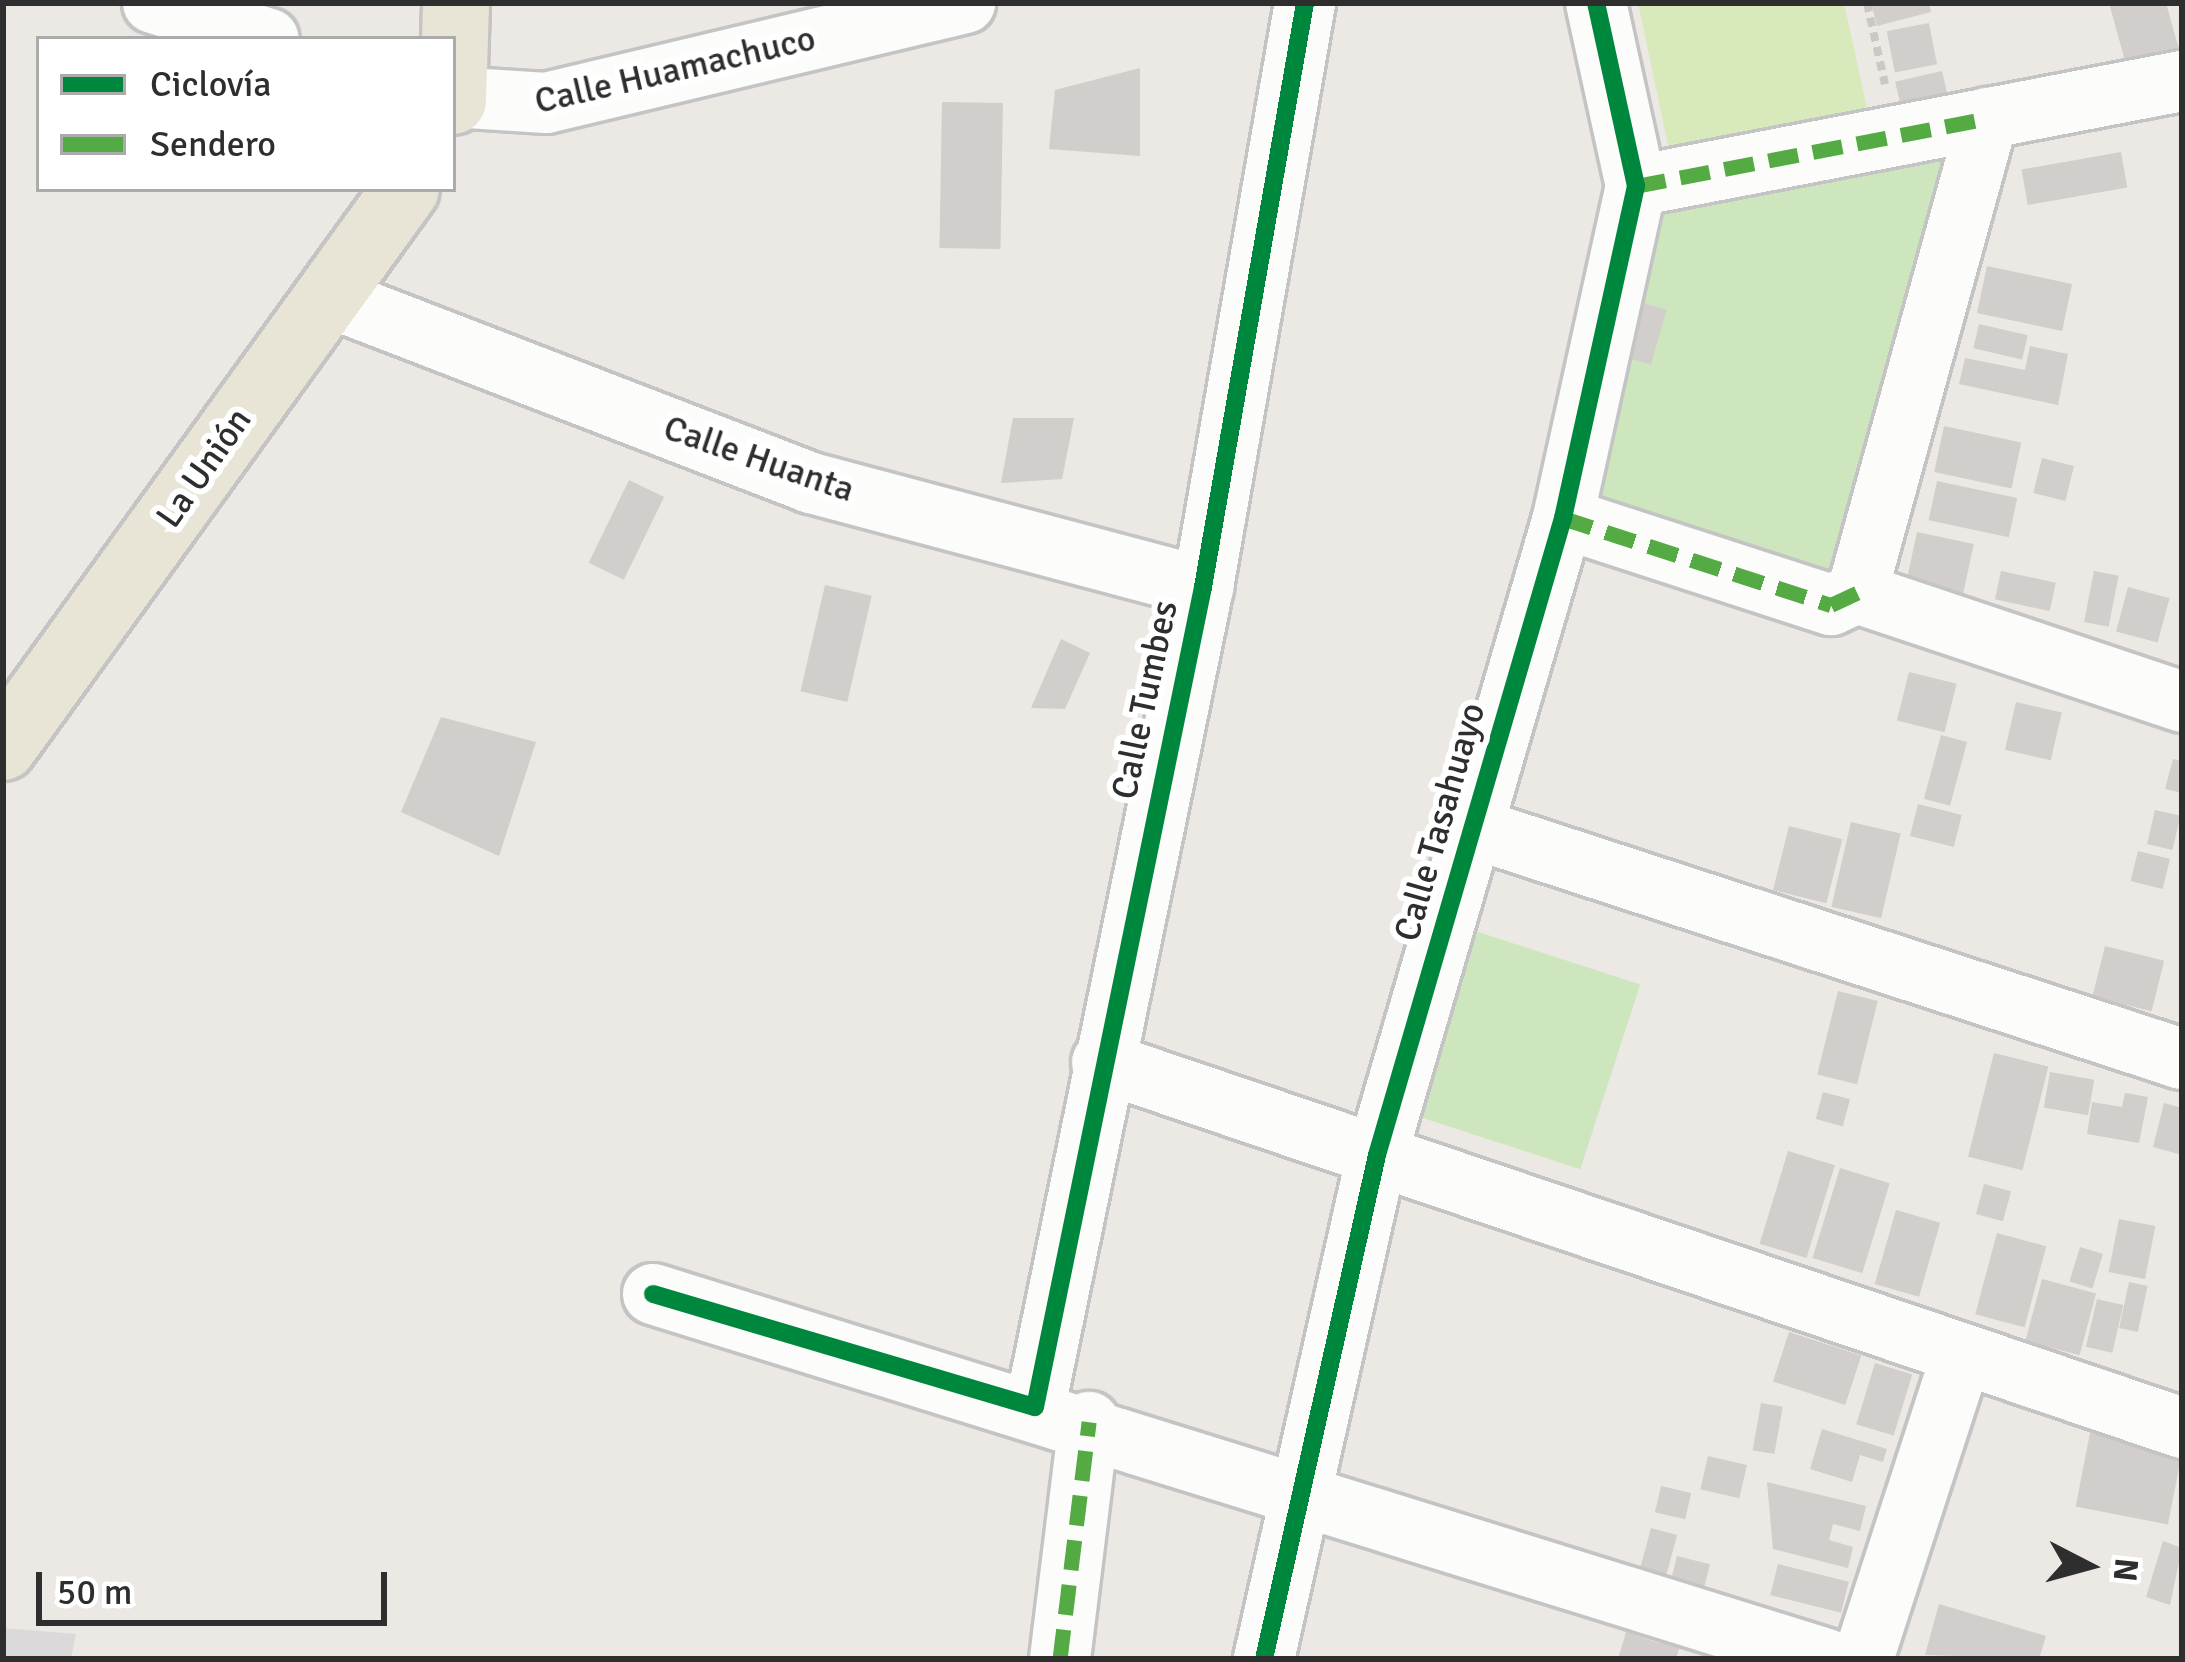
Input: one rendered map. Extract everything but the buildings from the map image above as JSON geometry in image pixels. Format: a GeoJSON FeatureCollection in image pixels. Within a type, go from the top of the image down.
{"type":"FeatureCollection","features":[{"type":"Feature","properties":{"kind":"main road"},"geometry":{"type":"LineString","coordinates":[[455,36],[456,3]]}},
{"type":"Feature","properties":{"kind":"main road","name":"La Unión"},"geometry":{"type":"LineString","coordinates":[[3,747],[404,192]]}},
{"type":"Feature","properties":{"kind":"street"},"geometry":{"type":"LineString","coordinates":[[153,3],[259,36]]}},
{"type":"Feature","properties":{"kind":"street","name":"Calle Huamachuco"},"geometry":{"type":"LineString","coordinates":[[456,98],[546,104],[965,3]]}},
{"type":"Feature","properties":{"kind":"street","name":"Calle Tumbes"},"geometry":{"type":"LineString","coordinates":[[1060,1659],[1062,1414],[1102,1062],[1203,587],[1305,3]]}},
{"type":"Feature","properties":{"kind":"street","name":"Calle Tasahuayo"},"geometry":{"type":"LineString","coordinates":[[1264,1659],[1297,1488],[1377,1155],[1563,518],[1636,185],[1596,3]]}},
{"type":"Feature","properties":{"kind":"street"},"geometry":{"type":"LineString","coordinates":[[1636,185],[2182,81]]}},
{"type":"Feature","properties":{"kind":"street"},"geometry":{"type":"LineString","coordinates":[[1857,592],[1988,118]]}},
{"type":"Feature","properties":{"kind":"street","name":"Calle Huanta"},"geometry":{"type":"LineString","coordinates":[[326,296],[811,483],[1203,587]]}},
{"type":"Feature","properties":{"kind":"street"},"geometry":{"type":"LineString","coordinates":[[1563,518],[1832,605],[1857,592],[2182,702]]}},
{"type":"Feature","properties":{"kind":"street"},"geometry":{"type":"LineString","coordinates":[[1473,828],[2182,1059]]}},
{"type":"Feature","properties":{"kind":"street"},"geometry":{"type":"LineString","coordinates":[[1102,1062],[1961,1357],[2182,1428]]}},
{"type":"Feature","properties":{"kind":"street"},"geometry":{"type":"LineString","coordinates":[[652,1294],[1062,1414],[1826,1659]]}},
{"type":"Feature","properties":{"kind":"street"},"geometry":{"type":"LineString","coordinates":[[1863,1659],[1961,1357]]}},
{"type":"Feature","properties":{"kind":"path"},"geometry":{"type":"LineString","coordinates":[[1868,3],[1896,133]]}},
{"type":"Feature","properties":{"kind":"shaded area"},"geometry":{"type":"Polygon","coordinates":[[[3,1628],[76,1634],[71,1659],[3,1659],[3,1628]]]}},
{"type":"Feature","properties":{"kind":"green space"},"geometry":{"type":"Polygon","coordinates":[[[1638,3],[1844,3],[1871,126],[1673,169],[1638,3]]]}},
{"type":"Feature","properties":{"kind":"green space"},"geometry":{"type":"Polygon","coordinates":[[[1954,136],[1832,595],[1580,512],[1659,194],[1954,136]]]}},
{"type":"Feature","properties":{"kind":"green space"},"geometry":{"type":"Polygon","coordinates":[[[1469,929],[1640,985],[1580,1169],[1409,1114],[1469,929]]]}},
{"type":"Feature","properties":{"kind":"marked path"},"geometry":{"type":"LineString","coordinates":[[1636,186],[1988,118]]}},
{"type":"Feature","properties":{"kind":"marked path"},"geometry":{"type":"LineString","coordinates":[[1563,518],[1831,605],[1857,593]]}},
{"type":"Feature","properties":{"kind":"marked path"},"geometry":{"type":"LineString","coordinates":[[1060,1659],[1089,1422]]}},
{"type":"Feature","properties":{"kind":"cycle path"},"geometry":{"type":"LineString","coordinates":[[653,1294],[1035,1407],[1203,587],[1305,3]]}},
{"type":"Feature","properties":{"kind":"cycle path"},"geometry":{"type":"LineString","coordinates":[[1264,1659],[1377,1155],[1563,518],[1636,186],[1596,3]]}}]}
